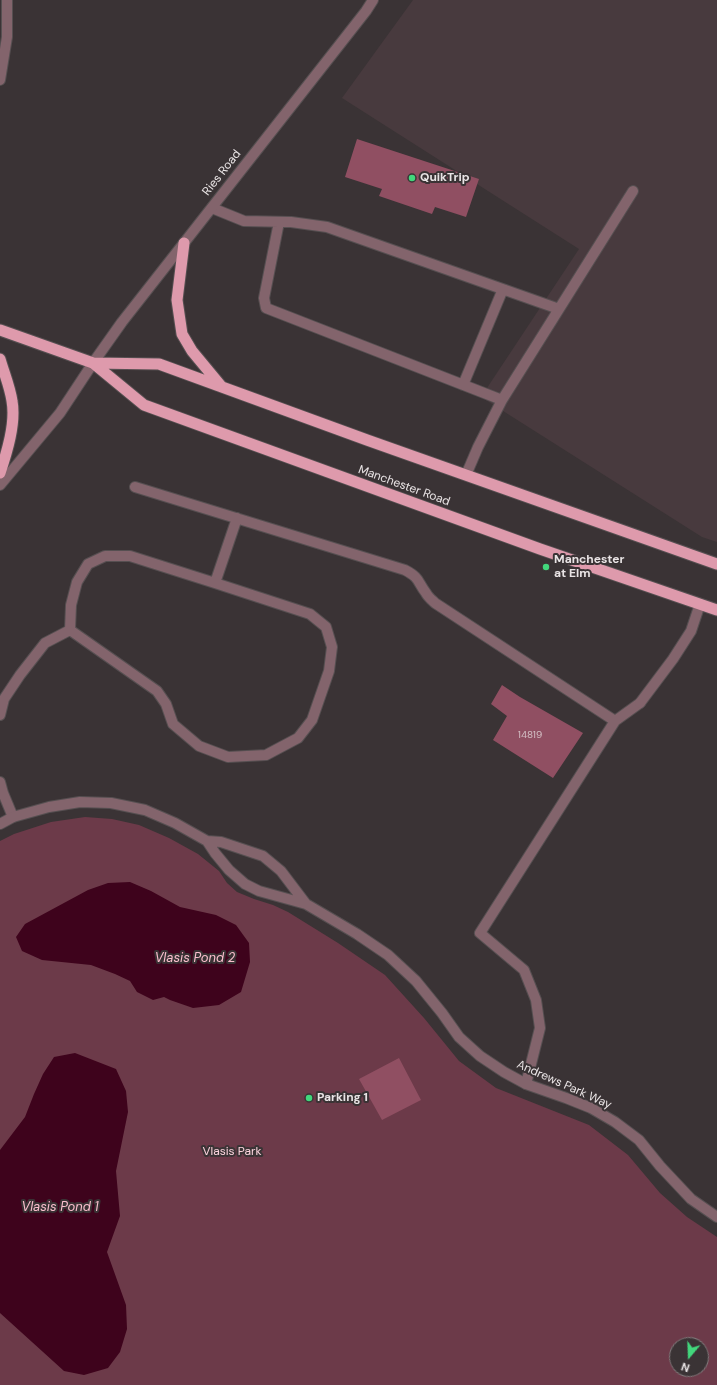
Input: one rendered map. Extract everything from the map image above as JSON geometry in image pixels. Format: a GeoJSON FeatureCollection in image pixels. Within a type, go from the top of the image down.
{"type":"FeatureCollection","features":[{"type":"Feature","properties":{"kind":"highway"},"geometry":{"type":"LineString","coordinates":[[184,243],[177,300],[182,334],[192,351],[222,387]]}},
{"type":"Feature","properties":{"kind":"highway","name":"Manchester Road"},"geometry":{"type":"LineString","coordinates":[[0,330],[94,363],[160,364],[717,564]]}},
{"type":"Feature","properties":{"kind":"highway"},"geometry":{"type":"LineString","coordinates":[[0,359],[13,402],[12,422],[6,453],[0,473]]}},
{"type":"Feature","properties":{"kind":"highway","name":"Manchester Road"},"geometry":{"type":"LineString","coordinates":[[94,363],[144,405],[526,544],[717,610]]}},
{"type":"Feature","properties":{"kind":"street"},"geometry":{"type":"LineString","coordinates":[[0,80],[7,37],[7,0]]}},
{"type":"Feature","properties":{"kind":"street","name":"Ries Road"},"geometry":{"type":"LineString","coordinates":[[0,485],[60,413],[122,322],[366,11],[373,0]]}},
{"type":"Feature","properties":{"kind":"street"},"geometry":{"type":"LineString","coordinates":[[466,475],[502,400],[633,191]]}},
{"type":"Feature","properties":{"kind":"street"},"geometry":{"type":"LineString","coordinates":[[212,208],[244,221],[291,222],[327,227],[559,309]]}},
{"type":"Feature","properties":{"kind":"street"},"geometry":{"type":"LineString","coordinates":[[278,222],[264,298],[266,308],[502,400]]}},
{"type":"Feature","properties":{"kind":"street"},"geometry":{"type":"LineString","coordinates":[[463,385],[503,289]]}},
{"type":"Feature","properties":{"kind":"street"},"geometry":{"type":"LineString","coordinates":[[135,487],[405,570],[414,575],[420,582],[425,593],[435,603],[615,721]]}},
{"type":"Feature","properties":{"kind":"street"},"geometry":{"type":"LineString","coordinates":[[215,583],[237,518]]}},
{"type":"Feature","properties":{"kind":"street"},"geometry":{"type":"LineString","coordinates":[[105,556],[130,556],[310,614],[326,627],[332,647],[328,671],[312,720],[298,738],[266,755],[228,757],[199,746],[173,724],[166,704],[157,691],[70,630],[70,605],[77,582],[88,564],[105,556]]}},
{"type":"Feature","properties":{"kind":"street"},"geometry":{"type":"LineString","coordinates":[[526,1084],[540,1028],[536,1000],[524,970],[480,933],[615,721],[640,703],[673,659],[691,631],[700,604]]}},
{"type":"Feature","properties":{"kind":"street"},"geometry":{"type":"LineString","coordinates":[[0,715],[4,700],[20,675],[45,643],[70,630]]}},
{"type":"Feature","properties":{"kind":"street"},"geometry":{"type":"LineString","coordinates":[[0,782],[13,817]]}},
{"type":"Feature","properties":{"kind":"street","name":"Andrews Park Way"},"geometry":{"type":"LineString","coordinates":[[0,824],[13,817],[56,805],[80,802],[111,802],[145,810],[175,823],[207,841],[221,842],[263,856],[281,871],[306,904]]}},
{"type":"Feature","properties":{"kind":"street","name":"Andrews Park Way"},"geometry":{"type":"LineString","coordinates":[[207,841],[229,870],[245,884],[259,891],[306,904],[357,934],[388,955],[416,981],[459,1037],[480,1056],[526,1084],[591,1108],[615,1122],[640,1140],[660,1166],[691,1199],[717,1217]]}},
{"type":"Feature","properties":{"kind":"shaded area"},"geometry":{"type":"Polygon","coordinates":[[[413,0],[717,0],[717,542],[702,537],[481,397],[579,249],[342,98],[413,0]]]}},
{"type":"Feature","properties":{"kind":"green space","name":"Vlasis Park"},"geometry":{"type":"Polygon","coordinates":[[[85,817],[112,819],[139,825],[169,838],[198,854],[219,871],[227,883],[237,892],[288,912],[338,943],[385,975],[424,1018],[459,1061],[496,1088],[589,1125],[628,1155],[660,1193],[687,1217],[717,1237],[717,1385],[0,1385],[0,841],[14,834],[51,822],[85,817]]]}},
{"type":"Feature","properties":{"kind":"water","name":"Vlasis Pond 2"},"geometry":{"type":"Polygon","coordinates":[[[130,882],[151,891],[180,907],[216,915],[236,925],[249,943],[250,962],[241,992],[219,1005],[193,1008],[164,997],[153,1000],[137,992],[130,981],[91,965],[42,960],[22,951],[16,937],[25,924],[88,890],[108,883],[130,882]]]}},
{"type":"Feature","properties":{"kind":"water","name":"Vlasis Pond 1"},"geometry":{"type":"Polygon","coordinates":[[[75,1053],[116,1069],[126,1091],[128,1112],[116,1171],[120,1216],[107,1252],[126,1305],[127,1329],[120,1352],[108,1368],[84,1375],[64,1371],[0,1313],[0,1150],[25,1117],[43,1074],[54,1057],[75,1053]]]}},
{"type":"Feature","properties":{"kind":"building","name":"QuikTrip"},"geometry":{"type":"Polygon","coordinates":[[[357,139],[479,179],[466,217],[435,207],[432,214],[379,196],[382,189],[345,177],[357,139]]]}},
{"type":"Feature","properties":{"kind":"building"},"geometry":{"type":"Polygon","coordinates":[[[502,685],[583,733],[553,778],[493,740],[507,716],[491,704],[502,685]]]}},
{"type":"Feature","properties":{"kind":"building"},"geometry":{"type":"Polygon","coordinates":[[[399,1058],[421,1100],[382,1120],[359,1079],[399,1058]]]}},
{"type":"Feature","properties":{"kind":"place","name":"QuikTrip"},"geometry":{"type":"Point","coordinates":[412,178]}},
{"type":"Feature","properties":{"kind":"place","name":"Manchester at Elm"},"geometry":{"type":"Point","coordinates":[546,567]}},
{"type":"Feature","properties":{"kind":"place","name":"Parking 1"},"geometry":{"type":"Point","coordinates":[309,1098]}}]}
